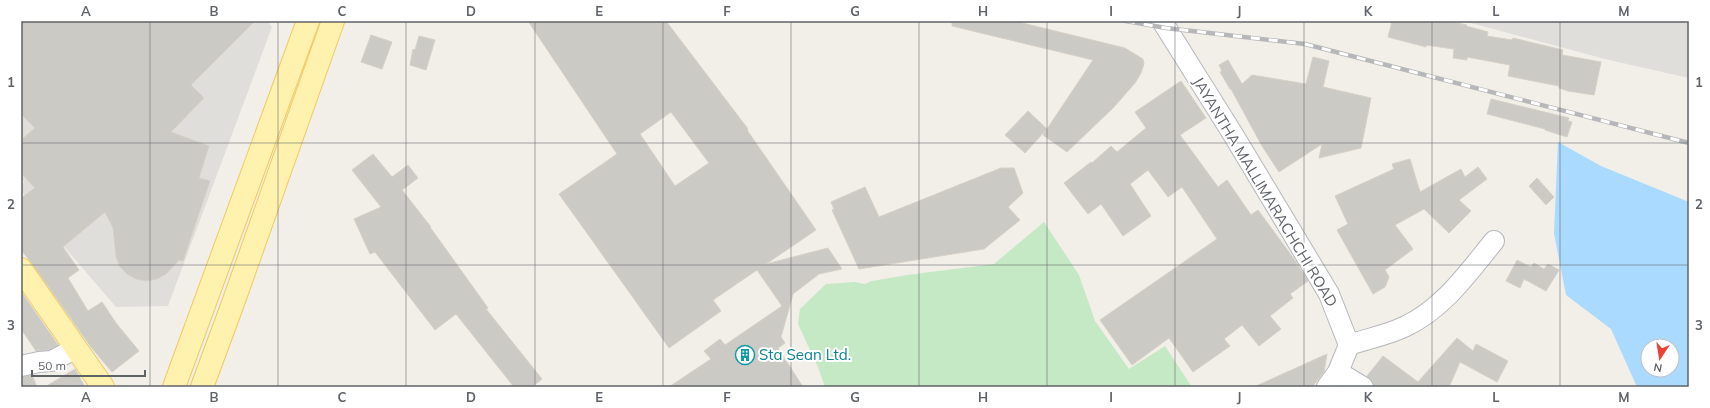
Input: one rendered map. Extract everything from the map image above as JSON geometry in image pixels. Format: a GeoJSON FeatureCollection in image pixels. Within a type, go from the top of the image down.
{"type":"FeatureCollection","features":[{"type":"Feature","properties":{"kind":"main road"},"geometry":{"type":"LineString","coordinates":[[174,387],[308,21]]}},
{"type":"Feature","properties":{"kind":"main road"},"geometry":{"type":"LineString","coordinates":[[202,387],[332,21]]}},
{"type":"Feature","properties":{"kind":"main road"},"geometry":{"type":"LineString","coordinates":[[21,269],[103,387]]}},
{"type":"Feature","properties":{"kind":"street","name":"JAYANTHA MALLIMARACHCHI ROAD"},"geometry":{"type":"LineString","coordinates":[[1162,21],[1234,136],[1329,294],[1349,345]]}},
{"type":"Feature","properties":{"kind":"street"},"geometry":{"type":"LineString","coordinates":[[1363,387],[1333,380],[1349,345],[1404,327],[1426,315],[1455,288],[1494,241]]}},
{"type":"Feature","properties":{"kind":"street"},"geometry":{"type":"LineString","coordinates":[[21,366],[52,361],[76,348]]}},
{"type":"Feature","properties":{"kind":"shaded area"},"geometry":{"type":"Polygon","coordinates":[[[21,21],[267,21],[272,27],[168,306],[116,307],[42,221],[21,190],[21,185],[24,182],[21,178],[21,21]]]}},
{"type":"Feature","properties":{"kind":"shaded area"},"geometry":{"type":"Polygon","coordinates":[[[1463,21],[1689,21],[1689,78],[1609,60],[1463,21]]]}},
{"type":"Feature","properties":{"kind":"green space"},"geometry":{"type":"Polygon","coordinates":[[[1044,222],[1079,275],[1095,321],[1129,369],[1165,346],[1192,387],[825,387],[818,367],[798,324],[800,309],[826,284],[855,282],[865,284],[872,281],[907,275],[994,264],[1044,222]]]}},
{"type":"Feature","properties":{"kind":"water"},"geometry":{"type":"Polygon","coordinates":[[[1558,142],[1601,166],[1689,202],[1689,387],[1637,387],[1611,329],[1566,295],[1554,233],[1558,142]]]}},
{"type":"Feature","properties":{"kind":"building"},"geometry":{"type":"Polygon","coordinates":[[[21,21],[255,21],[191,85],[204,98],[171,132],[209,146],[199,178],[210,181],[183,261],[179,260],[166,274],[157,279],[146,281],[136,279],[127,274],[120,267],[116,257],[113,228],[105,212],[63,247],[79,270],[68,278],[88,311],[102,302],[116,323],[139,351],[112,372],[91,347],[21,250],[21,198],[35,188],[21,173],[21,140],[35,128],[21,114],[21,21]]]}},
{"type":"Feature","properties":{"kind":"building"},"geometry":{"type":"Polygon","coordinates":[[[528,21],[666,21],[748,129],[747,130],[816,230],[766,264],[828,248],[842,269],[819,274],[793,294],[781,337],[785,343],[778,348],[803,387],[669,387],[711,359],[704,351],[720,339],[725,345],[782,306],[757,270],[713,300],[721,311],[669,348],[559,194],[617,154],[528,21]],[[671,112],[640,134],[675,186],[709,163],[671,112]]]}},
{"type":"Feature","properties":{"kind":"building"},"geometry":{"type":"Polygon","coordinates":[[[952,21],[1014,21],[1125,48],[1143,59],[1144,64],[1135,83],[1113,108],[1067,152],[1043,135],[1046,130],[1025,153],[1005,135],[1028,111],[1047,129],[1093,60],[952,26],[952,21]]]}},
{"type":"Feature","properties":{"kind":"building"},"geometry":{"type":"Polygon","coordinates":[[[1392,21],[1447,21],[1467,25],[1466,26],[1488,32],[1487,36],[1512,40],[1513,38],[1563,50],[1562,55],[1601,62],[1594,95],[1568,91],[1559,88],[1559,86],[1508,76],[1510,65],[1467,57],[1467,60],[1453,58],[1454,49],[1426,45],[1426,47],[1388,37],[1392,21]]]}},
{"type":"Feature","properties":{"kind":"building"},"geometry":{"type":"Polygon","coordinates":[[[371,35],[392,42],[382,69],[361,62],[371,35]]]}},
{"type":"Feature","properties":{"kind":"building"},"geometry":{"type":"Polygon","coordinates":[[[419,36],[435,40],[426,70],[410,65],[413,49],[415,50],[419,36]]]}},
{"type":"Feature","properties":{"kind":"building"},"geometry":{"type":"Polygon","coordinates":[[[1313,57],[1329,61],[1323,87],[1371,98],[1361,148],[1319,158],[1322,144],[1279,172],[1262,146],[1220,72],[1222,71],[1219,65],[1228,60],[1242,84],[1252,75],[1306,84],[1313,57]]]}},
{"type":"Feature","properties":{"kind":"building"},"geometry":{"type":"Polygon","coordinates":[[[1181,81],[1206,118],[1180,135],[1218,187],[1227,180],[1251,215],[1258,210],[1294,259],[1308,281],[1290,294],[1293,298],[1270,316],[1281,329],[1259,346],[1242,325],[1224,339],[1230,346],[1193,372],[1169,338],[1132,365],[1100,320],[1217,239],[1182,187],[1168,197],[1148,170],[1130,184],[1151,216],[1123,236],[1101,204],[1088,214],[1064,183],[1091,162],[1092,163],[1111,146],[1117,152],[1146,128],[1135,112],[1181,81]]]}},
{"type":"Feature","properties":{"kind":"building"},"geometry":{"type":"Polygon","coordinates":[[[1491,99],[1569,118],[1568,121],[1572,122],[1567,137],[1545,129],[1487,114],[1491,99]]]}},
{"type":"Feature","properties":{"kind":"building"},"geometry":{"type":"Polygon","coordinates":[[[373,154],[392,177],[408,165],[418,178],[402,190],[431,227],[488,308],[486,309],[542,379],[532,387],[514,387],[456,314],[435,330],[375,252],[370,254],[354,219],[381,207],[352,170],[373,154]]]}},
{"type":"Feature","properties":{"kind":"building"},"geometry":{"type":"Polygon","coordinates":[[[1410,159],[1420,192],[1461,169],[1465,177],[1478,167],[1487,179],[1459,200],[1471,211],[1449,233],[1424,209],[1395,225],[1413,249],[1385,270],[1389,277],[1385,287],[1373,294],[1337,230],[1348,224],[1335,196],[1394,169],[1392,164],[1410,159]]]}},
{"type":"Feature","properties":{"kind":"building"},"geometry":{"type":"Polygon","coordinates":[[[1001,168],[1014,168],[1023,193],[1008,207],[1020,220],[984,249],[859,269],[832,210],[834,209],[831,202],[865,187],[879,217],[1001,168]]]}},
{"type":"Feature","properties":{"kind":"building"},"geometry":{"type":"Polygon","coordinates":[[[1537,178],[1554,197],[1546,205],[1529,186],[1537,178]]]}},
{"type":"Feature","properties":{"kind":"building"},"geometry":{"type":"Polygon","coordinates":[[[1517,260],[1531,267],[1534,263],[1544,269],[1548,264],[1559,270],[1546,291],[1524,279],[1520,288],[1506,281],[1517,260]]]}},
{"type":"Feature","properties":{"kind":"building"},"geometry":{"type":"Polygon","coordinates":[[[22,293],[58,345],[49,350],[36,351],[21,329],[22,293]]]}},
{"type":"Feature","properties":{"kind":"building"},"geometry":{"type":"Polygon","coordinates":[[[1457,338],[1473,351],[1476,344],[1508,361],[1497,382],[1460,362],[1449,387],[1374,387],[1373,381],[1367,376],[1383,356],[1418,382],[1457,338]]]}},
{"type":"Feature","properties":{"kind":"building"},"geometry":{"type":"Polygon","coordinates":[[[1327,354],[1324,372],[1312,387],[1254,387],[1327,354]]]}},
{"type":"Feature","properties":{"kind":"building"},"geometry":{"type":"Polygon","coordinates":[[[75,369],[85,387],[45,387],[75,369]]]}},
{"type":"Feature","properties":{"kind":"building"},"geometry":{"type":"Polygon","coordinates":[[[32,375],[37,387],[21,387],[21,377],[32,375]]]}},
{"type":"Feature","properties":{"kind":"railway"},"geometry":{"type":"LineString","coordinates":[[1126,21],[1166,28],[1305,44],[1689,143]]}},
{"type":"Feature","properties":{"kind":"place","name":"Sta Sean Ltd."},"geometry":{"type":"Point","coordinates":[745,355]}}]}
